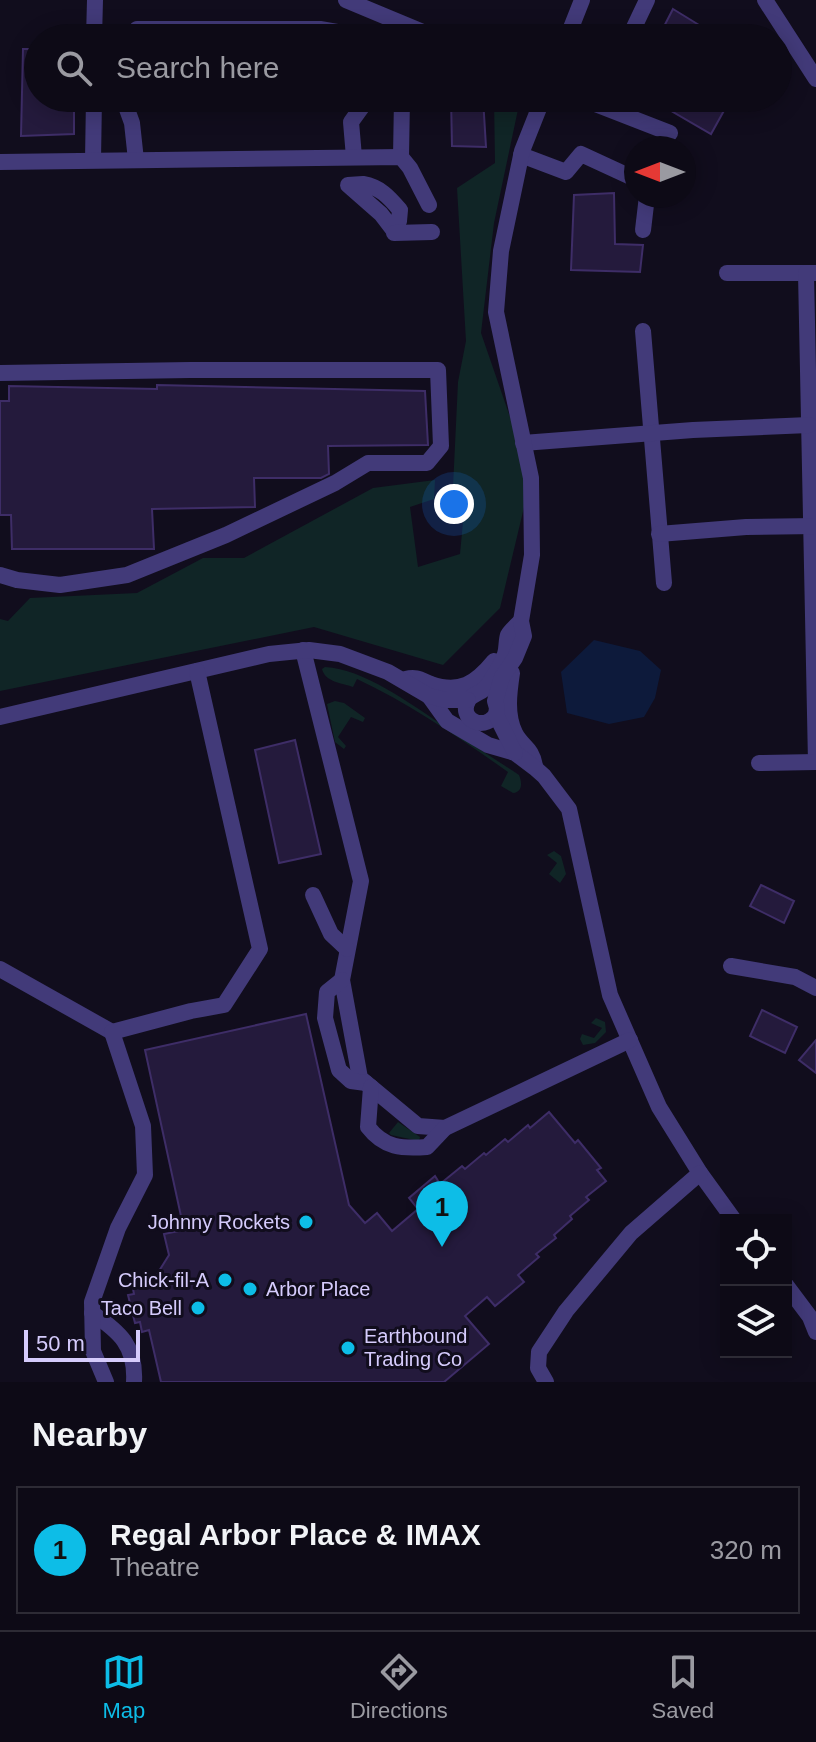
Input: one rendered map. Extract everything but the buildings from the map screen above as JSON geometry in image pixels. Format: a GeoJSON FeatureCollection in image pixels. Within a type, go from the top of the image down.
{"type":"FeatureCollection","features":[{"type":"Feature","properties":{"kind":"street"},"geometry":{"type":"LineString","coordinates":[[94,24],[95,0]]}},
{"type":"Feature","properties":{"kind":"street"},"geometry":{"type":"LineString","coordinates":[[346,0],[391,24]]}},
{"type":"Feature","properties":{"kind":"street"},"geometry":{"type":"LineString","coordinates":[[573,24],[582,0]]}},
{"type":"Feature","properties":{"kind":"street"},"geometry":{"type":"LineString","coordinates":[[636,24],[647,0]]}},
{"type":"Feature","properties":{"kind":"street"},"geometry":{"type":"LineString","coordinates":[[765,0],[780,24]]}},
{"type":"Feature","properties":{"kind":"street"},"geometry":{"type":"LineString","coordinates":[[792,42],[816,79]]}},
{"type":"Feature","properties":{"kind":"street"},"geometry":{"type":"LineString","coordinates":[[93,160],[94,112]]}},
{"type":"Feature","properties":{"kind":"street"},"geometry":{"type":"LineString","coordinates":[[128,112],[136,160]]}},
{"type":"Feature","properties":{"kind":"street"},"geometry":{"type":"LineString","coordinates":[[348,185],[351,122],[358,112]]}},
{"type":"Feature","properties":{"kind":"street"},"geometry":{"type":"LineString","coordinates":[[402,112],[401,157],[429,205]]}},
{"type":"Feature","properties":{"kind":"street"},"geometry":{"type":"LineString","coordinates":[[447,721],[482,708],[515,658],[524,636],[521,621],[532,555],[531,478],[496,312],[501,251],[521,155],[538,112]]}},
{"type":"Feature","properties":{"kind":"street"},"geometry":{"type":"LineString","coordinates":[[620,112],[670,133]]}},
{"type":"Feature","properties":{"kind":"street"},"geometry":{"type":"LineString","coordinates":[[521,155],[566,172],[581,154],[624,174]]}},
{"type":"Feature","properties":{"kind":"street"},"geometry":{"type":"LineString","coordinates":[[0,162],[401,157]]}},
{"type":"Feature","properties":{"kind":"street"},"geometry":{"type":"LineString","coordinates":[[643,230],[646,208]]}},
{"type":"Feature","properties":{"kind":"street"},"geometry":{"type":"LineString","coordinates":[[394,233],[432,232]]}},
{"type":"Feature","properties":{"kind":"street"},"geometry":{"type":"LineString","coordinates":[[727,273],[811,273],[809,425],[816,762],[759,763]]}},
{"type":"Feature","properties":{"kind":"street"},"geometry":{"type":"LineString","coordinates":[[643,331],[664,583]]}},
{"type":"Feature","properties":{"kind":"street"},"geometry":{"type":"LineString","coordinates":[[0,373],[438,370],[441,446],[427,463],[368,463],[335,483],[226,535],[127,575],[60,585],[0,575]]}},
{"type":"Feature","properties":{"kind":"street"},"geometry":{"type":"LineString","coordinates":[[523,443],[809,425]]}},
{"type":"Feature","properties":{"kind":"street"},"geometry":{"type":"LineString","coordinates":[[659,534],[746,527],[813,526]]}},
{"type":"Feature","properties":{"kind":"street"},"geometry":{"type":"LineString","coordinates":[[404,682],[415,677],[447,689],[468,685],[498,657],[508,635],[521,621]]}},
{"type":"Feature","properties":{"kind":"street"},"geometry":{"type":"LineString","coordinates":[[488,745],[482,708],[505,655],[508,635]]}},
{"type":"Feature","properties":{"kind":"street"},"geometry":{"type":"LineString","coordinates":[[303,650],[361,881],[342,980],[360,1078],[418,1126],[445,1128]]}},
{"type":"Feature","properties":{"kind":"street"},"geometry":{"type":"LineString","coordinates":[[0,717],[269,654],[303,650],[340,654],[388,672],[429,696],[482,708],[515,753],[544,776],[569,809],[610,995],[659,1107],[730,1214]]}},
{"type":"Feature","properties":{"kind":"street"},"geometry":{"type":"LineString","coordinates":[[515,658],[508,706],[515,733],[533,755],[535,768]]}},
{"type":"Feature","properties":{"kind":"street"},"geometry":{"type":"LineString","coordinates":[[112,1032],[224,1005],[260,949],[197,671]]}},
{"type":"Feature","properties":{"kind":"street"},"geometry":{"type":"LineString","coordinates":[[429,696],[447,721],[488,745],[515,753]]}},
{"type":"Feature","properties":{"kind":"street"},"geometry":{"type":"LineString","coordinates":[[313,895],[331,934],[347,949]]}},
{"type":"Feature","properties":{"kind":"street"},"geometry":{"type":"LineString","coordinates":[[731,966],[795,977],[816,988]]}},
{"type":"Feature","properties":{"kind":"street"},"geometry":{"type":"LineString","coordinates":[[0,969],[112,1032],[143,1126],[145,1175],[118,1228],[92,1302],[93,1351],[106,1382]]}},
{"type":"Feature","properties":{"kind":"street"},"geometry":{"type":"LineString","coordinates":[[342,980],[327,992],[325,1018],[339,1070],[351,1081],[368,1085]]}},
{"type":"Feature","properties":{"kind":"street"},"geometry":{"type":"LineString","coordinates":[[368,1085],[368,1127],[379,1140],[408,1148],[427,1147],[445,1128],[630,1040]]}},
{"type":"Feature","properties":{"kind":"street"},"geometry":{"type":"LineString","coordinates":[[546,1382],[538,1368],[539,1352],[566,1311],[631,1233],[700,1173]]}},
{"type":"Feature","properties":{"kind":"street"},"geometry":{"type":"LineString","coordinates":[[787,1286],[810,1317],[816,1332]]}},
{"type":"Feature","properties":{"kind":"street"},"geometry":{"type":"LineString","coordinates":[[92,1313],[123,1337],[134,1365],[134,1382]]}},
{"type":"Feature","properties":{"kind":"green space"},"geometry":{"type":"Polygon","coordinates":[[[494,112],[517,112],[494,223],[481,333],[531,478],[500,608],[443,665],[314,627],[0,691],[0,619],[8,621],[30,598],[137,593],[203,558],[244,558],[373,488],[435,480],[434,499],[410,507],[418,567],[460,554],[466,490],[453,487],[458,382],[466,341],[457,188],[495,163],[494,112]]]}},
{"type":"Feature","properties":{"kind":"green space"},"geometry":{"type":"Polygon","coordinates":[[[325,667],[355,674],[401,697],[519,775],[520,789],[513,793],[501,786],[508,772],[434,722],[357,679],[353,687],[330,679],[322,669],[325,667]]]}},
{"type":"Feature","properties":{"kind":"green space"},"geometry":{"type":"Polygon","coordinates":[[[335,701],[344,703],[365,718],[363,722],[351,717],[338,737],[346,746],[344,749],[335,742],[327,704],[335,701]]]}},
{"type":"Feature","properties":{"kind":"green space"},"geometry":{"type":"Polygon","coordinates":[[[554,851],[561,856],[566,874],[560,883],[549,874],[557,863],[547,855],[554,851]]]}},
{"type":"Feature","properties":{"kind":"green space"},"geometry":{"type":"Polygon","coordinates":[[[596,1018],[605,1022],[606,1032],[595,1043],[583,1045],[580,1039],[582,1034],[594,1038],[602,1028],[591,1023],[596,1018]]]}},
{"type":"Feature","properties":{"kind":"green space"},"geometry":{"type":"Polygon","coordinates":[[[398,1122],[420,1137],[419,1141],[391,1135],[389,1133],[398,1122]]]}},
{"type":"Feature","properties":{"kind":"water"},"geometry":{"type":"Polygon","coordinates":[[[594,640],[640,651],[661,670],[655,698],[644,717],[609,724],[567,713],[561,672],[594,640]]]}},
{"type":"Feature","properties":{"kind":"place","name":"Johnny Rockets"},"geometry":{"type":"Point","coordinates":[306,1222]}},
{"type":"Feature","properties":{"kind":"place","name":"Regal Arbor Place & IMAX"},"geometry":{"type":"Point","coordinates":[442,1247]}},
{"type":"Feature","properties":{"kind":"place","name":"Chick-fil-A"},"geometry":{"type":"Point","coordinates":[225,1280]}},
{"type":"Feature","properties":{"kind":"place","name":"Arbor Place"},"geometry":{"type":"Point","coordinates":[250,1289]}},
{"type":"Feature","properties":{"kind":"place","name":"Taco Bell"},"geometry":{"type":"Point","coordinates":[198,1308]}},
{"type":"Feature","properties":{"kind":"place","name":"Earthbound Trading Co"},"geometry":{"type":"Point","coordinates":[348,1348]}}]}
